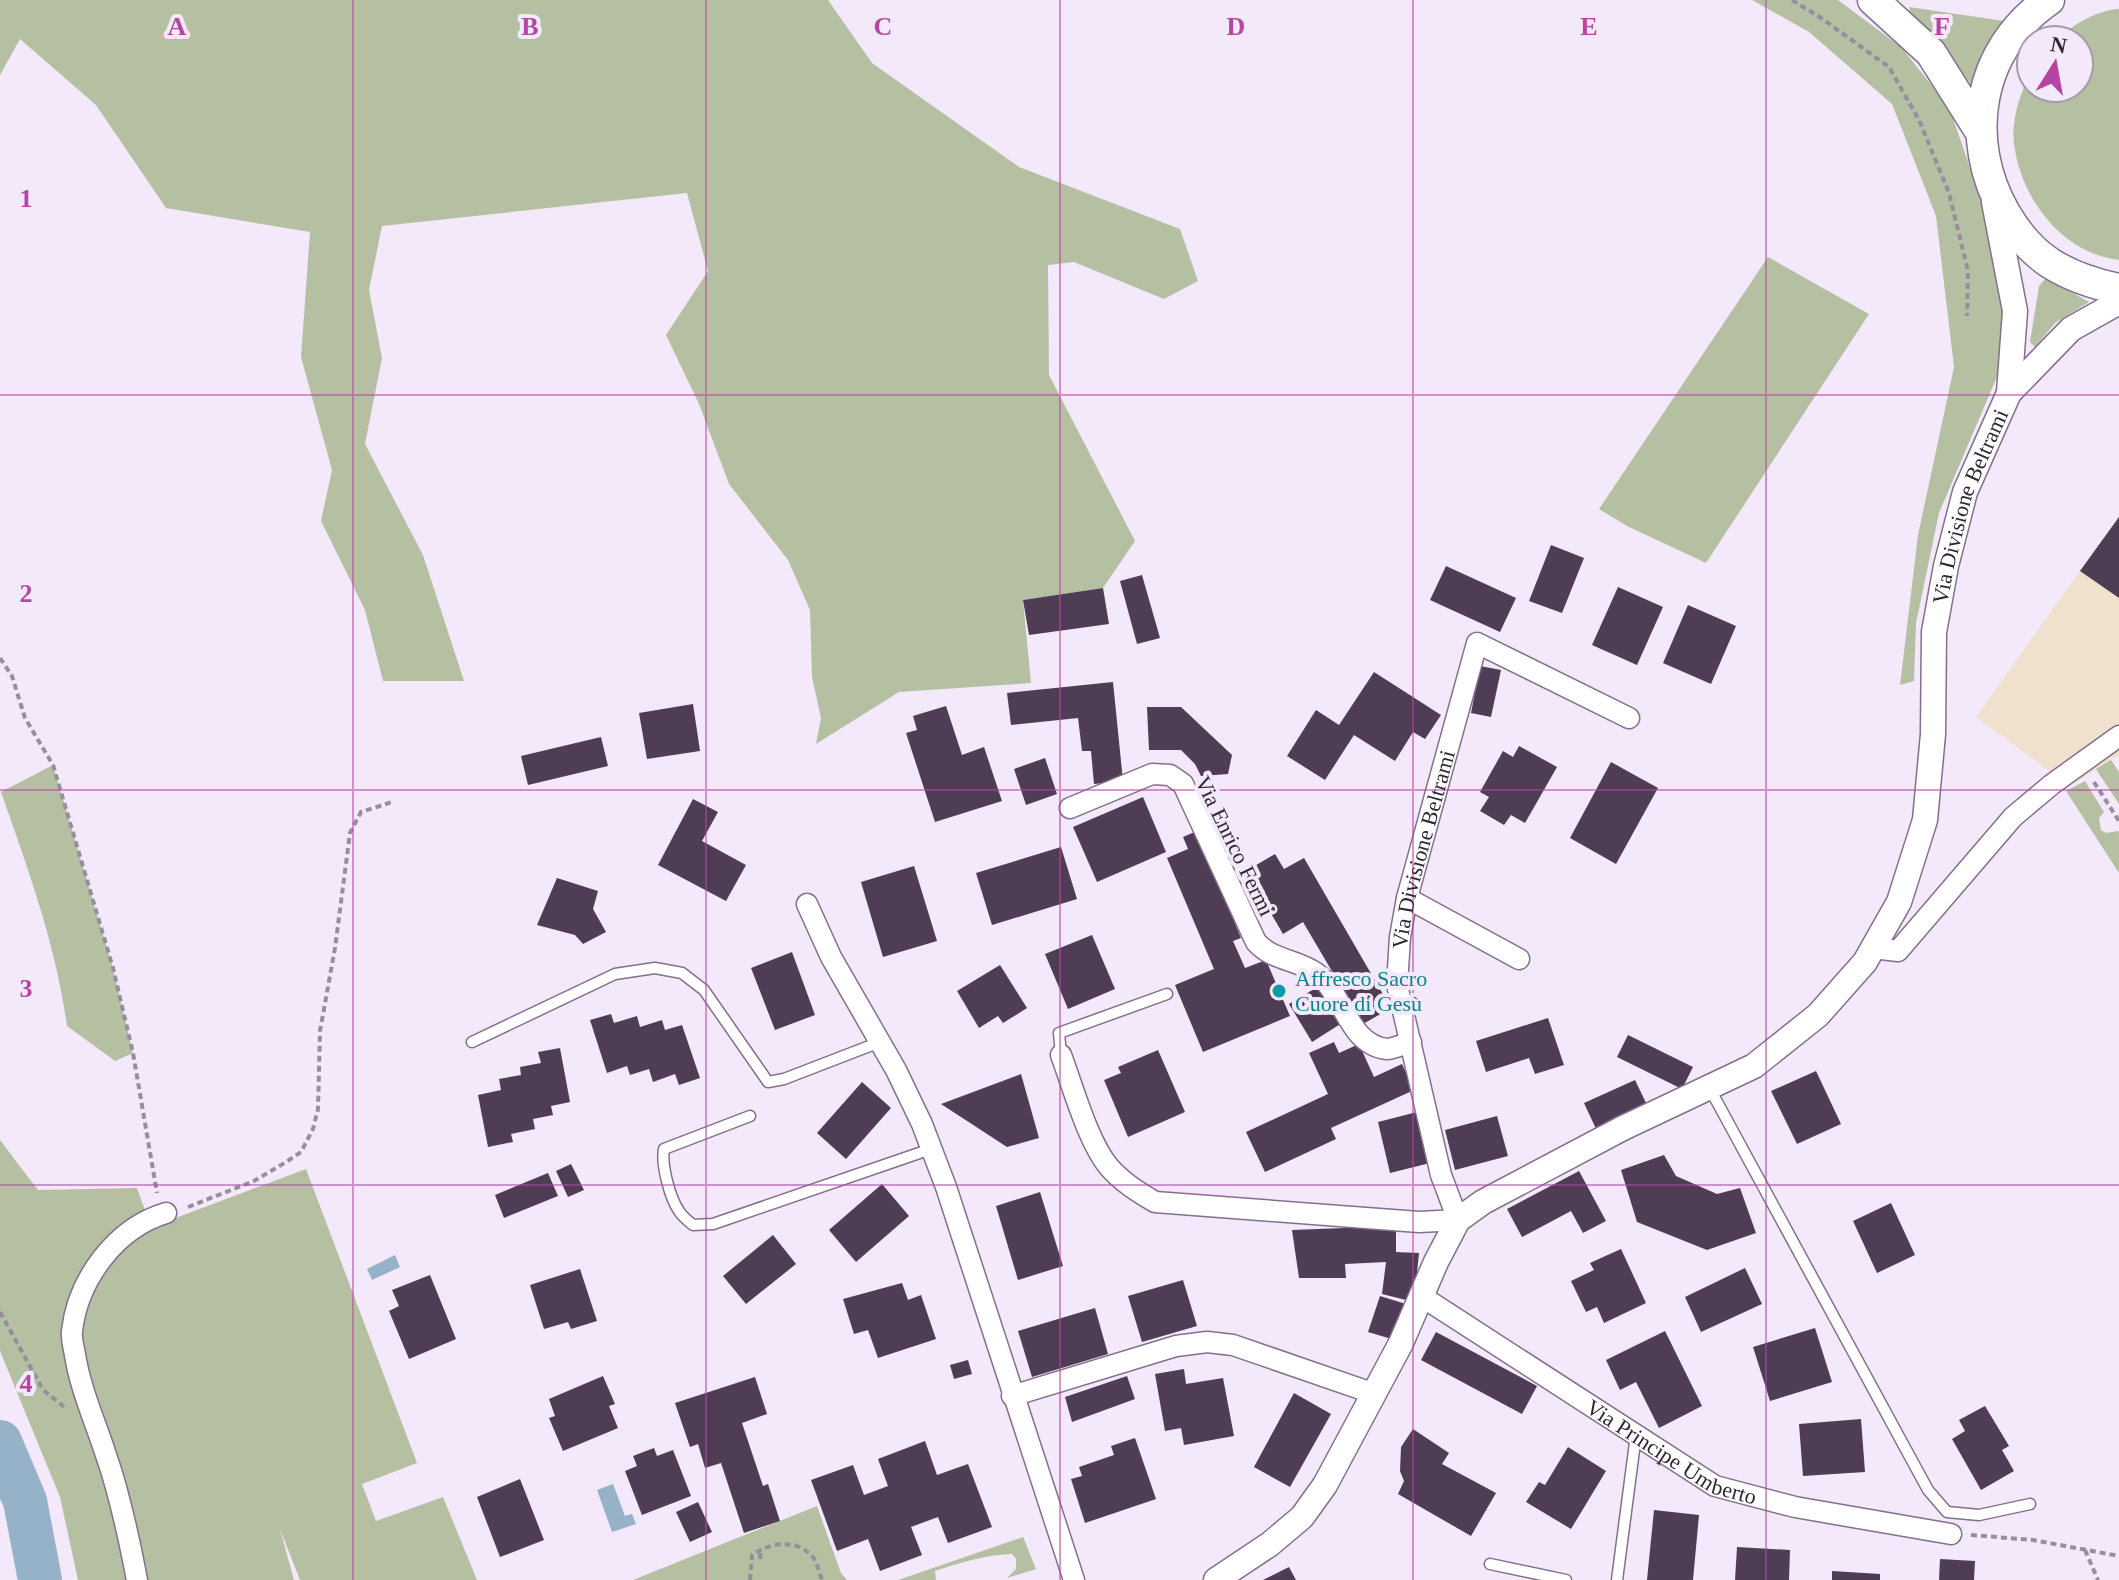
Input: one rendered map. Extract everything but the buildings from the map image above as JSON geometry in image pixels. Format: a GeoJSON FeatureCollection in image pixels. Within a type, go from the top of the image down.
{"type":"FeatureCollection","features":[{"type":"Feature","properties":{"kind":"main road"},"geometry":{"type":"LineString","coordinates":[[1873,0],[1931,53],[1980,131]]}},
{"type":"Feature","properties":{"kind":"main road"},"geometry":{"type":"LineString","coordinates":[[2049,0],[2033,11],[2004,46],[1986,87],[1980,131],[1983,160],[1991,189],[2014,230],[2048,262],[2090,283],[2119,289]]}},
{"type":"Feature","properties":{"kind":"street","name":"Via Divisione Beltrami"},"geometry":{"type":"LineString","coordinates":[[1629,718],[1477,643],[1407,898],[1400,937],[1397,985],[1441,1175],[1458,1220],[1483,1202],[1623,1128],[1754,1066],[1818,1015],[1865,962],[1899,902],[1925,820],[1933,734],[1934,632],[1946,566],[1965,492],[2009,393],[2015,311],[1991,189]]}},
{"type":"Feature","properties":{"kind":"street","name":"Via Divisione Beltrami"},"geometry":{"type":"LineString","coordinates":[[2009,393],[2071,329],[2119,302]]}},
{"type":"Feature","properties":{"kind":"street"},"geometry":{"type":"LineString","coordinates":[[1873,948],[1898,951],[2013,817],[2119,736]]}},
{"type":"Feature","properties":{"kind":"street","name":"Via Enrico Fermi"},"geometry":{"type":"LineString","coordinates":[[1070,808],[1152,774],[1170,775],[1183,784],[1256,942],[1269,954],[1312,970],[1323,978],[1362,1039],[1387,1049],[1411,1042]]}},
{"type":"Feature","properties":{"kind":"street"},"geometry":{"type":"LineString","coordinates":[[1407,898],[1519,959]]}},
{"type":"Feature","properties":{"kind":"street"},"geometry":{"type":"LineString","coordinates":[[807,904],[831,957],[896,1070],[931,1149],[1074,1580]]}},
{"type":"Feature","properties":{"kind":"street"},"geometry":{"type":"LineString","coordinates":[[1061,1055],[1088,1126],[1108,1165],[1131,1187],[1155,1202],[1419,1222],[1458,1220],[1401,1343],[1325,1485],[1302,1517],[1270,1544],[1216,1580]]}},
{"type":"Feature","properties":{"kind":"street"},"geometry":{"type":"LineString","coordinates":[[137,1580],[107,1456],[80,1386],[71,1333],[81,1297],[97,1263],[146,1219],[166,1213]]}},
{"type":"Feature","properties":{"kind":"street","name":"Via Principe Umberto"},"geometry":{"type":"LineString","coordinates":[[1421,1296],[1715,1486],[1795,1507],[1951,1534]]}},
{"type":"Feature","properties":{"kind":"street"},"geometry":{"type":"LineString","coordinates":[[1012,1396],[1176,1346],[1207,1342],[1233,1345],[1375,1394]]}},
{"type":"Feature","properties":{"kind":"lane"},"geometry":{"type":"LineString","coordinates":[[472,1042],[615,974],[655,968],[682,973],[704,990],[768,1082],[784,1079],[880,1042]]}},
{"type":"Feature","properties":{"kind":"lane"},"geometry":{"type":"LineString","coordinates":[[1061,1055],[1059,1033],[1167,994]]}},
{"type":"Feature","properties":{"kind":"lane"},"geometry":{"type":"LineString","coordinates":[[1709,1087],[1928,1490],[1947,1512],[1979,1515],[2030,1504]]}},
{"type":"Feature","properties":{"kind":"lane"},"geometry":{"type":"LineString","coordinates":[[750,1116],[664,1149],[665,1174],[678,1211],[693,1225],[713,1224],[931,1149]]}},
{"type":"Feature","properties":{"kind":"lane"},"geometry":{"type":"LineString","coordinates":[[1617,1580],[1636,1435]]}},
{"type":"Feature","properties":{"kind":"lane"},"geometry":{"type":"LineString","coordinates":[[1490,1564],[1566,1580]]}},
{"type":"Feature","properties":{"kind":"path"},"geometry":{"type":"LineString","coordinates":[[1792,0],[1889,67],[1919,120],[1949,193],[1968,271],[1967,316]]}},
{"type":"Feature","properties":{"kind":"path"},"geometry":{"type":"LineString","coordinates":[[0,658],[12,676],[25,718],[53,765],[113,968],[133,1053],[151,1166],[160,1206],[166,1213],[254,1181],[301,1152],[313,1129],[318,1109],[320,1031],[350,833],[361,812],[392,802]]}},
{"type":"Feature","properties":{"kind":"path"},"geometry":{"type":"LineString","coordinates":[[2082,763],[2119,821]]}},
{"type":"Feature","properties":{"kind":"path"},"geometry":{"type":"LineString","coordinates":[[0,1312],[43,1390],[97,1432]]}},
{"type":"Feature","properties":{"kind":"path"},"geometry":{"type":"LineString","coordinates":[[1951,1534],[2033,1540],[2119,1556]]}},
{"type":"Feature","properties":{"kind":"path"},"geometry":{"type":"LineString","coordinates":[[750,1580],[750,1560],[761,1549],[772,1544],[785,1544],[805,1551],[813,1557],[822,1580]]}},
{"type":"Feature","properties":{"kind":"path"},"geometry":{"type":"LineString","coordinates":[[760,1559],[761,1549]]}},
{"type":"Feature","properties":{"kind":"path"},"geometry":{"type":"LineString","coordinates":[[2085,1550],[2098,1580]]}},
{"type":"Feature","properties":{"kind":"shaded area"},"geometry":{"type":"Polygon","coordinates":[[[2119,516],[2119,755],[2069,786],[1976,717],[2119,516]]]}},
{"type":"Feature","properties":{"kind":"green space"},"geometry":{"type":"Polygon","coordinates":[[[0,0],[828,0],[872,63],[1019,167],[1180,229],[1198,281],[1164,299],[1074,262],[1048,265],[1049,375],[1135,541],[1103,588],[1023,600],[1031,683],[899,692],[816,744],[821,718],[812,677],[810,610],[788,560],[729,484],[699,404],[666,335],[708,271],[687,193],[382,226],[369,290],[382,358],[365,444],[423,555],[464,681],[383,681],[365,610],[321,521],[332,470],[301,357],[310,232],[166,208],[96,105],[20,39],[0,75],[0,0]]]}},
{"type":"Feature","properties":{"kind":"green space"},"geometry":{"type":"Polygon","coordinates":[[[1752,0],[1838,0],[1901,47],[1949,107],[2002,270],[2005,358],[1939,513],[1916,623],[1914,681],[1900,685],[1918,535],[1954,367],[1936,216],[1892,104],[1809,32],[1752,0]]]}},
{"type":"Feature","properties":{"kind":"green space"},"geometry":{"type":"Polygon","coordinates":[[[1909,7],[2011,22],[1975,90],[1939,41],[1910,12],[1909,7]]]}},
{"type":"Feature","properties":{"kind":"green space"},"geometry":{"type":"Polygon","coordinates":[[[2119,9],[2119,260],[2079,247],[2047,220],[2025,184],[2013,135],[2018,104],[2095,104],[2095,24],[2078,24],[2102,12],[2119,9]]]}},
{"type":"Feature","properties":{"kind":"green space"},"geometry":{"type":"Polygon","coordinates":[[[1768,257],[1869,314],[1706,563],[1627,526],[1599,509],[1768,257]]]}},
{"type":"Feature","properties":{"kind":"green space"},"geometry":{"type":"Polygon","coordinates":[[[2046,278],[2089,302],[2055,323],[2035,347],[2030,342],[2039,286],[2046,278]]]}},
{"type":"Feature","properties":{"kind":"green space"},"geometry":{"type":"Polygon","coordinates":[[[2111,760],[2119,772],[2119,804],[2096,769],[2111,760]]]}},
{"type":"Feature","properties":{"kind":"green space"},"geometry":{"type":"Polygon","coordinates":[[[53,765],[113,968],[133,1053],[115,1061],[67,1026],[48,937],[1,792],[53,765]]]}},
{"type":"Feature","properties":{"kind":"green space"},"geometry":{"type":"Polygon","coordinates":[[[2085,781],[2104,812],[2099,818],[2101,830],[2119,833],[2119,873],[2066,791],[2085,781]]]}},
{"type":"Feature","properties":{"kind":"green space"},"geometry":{"type":"Polygon","coordinates":[[[0,1140],[38,1190],[137,1188],[147,1216],[165,1222],[306,1169],[417,1463],[362,1484],[376,1521],[443,1497],[477,1580],[300,1580],[280,1529],[294,1580],[78,1580],[60,1497],[0,1351],[0,1140]]]}},
{"type":"Feature","properties":{"kind":"green space"},"geometry":{"type":"Polygon","coordinates":[[[817,1506],[841,1573],[847,1580],[633,1580],[817,1506]]]}},
{"type":"Feature","properties":{"kind":"green space"},"geometry":{"type":"Polygon","coordinates":[[[1023,1537],[1036,1569],[1007,1578],[1016,1569],[1016,1559],[1012,1554],[935,1571],[936,1580],[898,1580],[1023,1537]]]}},
{"type":"Feature","properties":{"kind":"water"},"geometry":{"type":"Polygon","coordinates":[[[395,1255],[400,1267],[372,1280],[367,1269],[395,1255]]]}},
{"type":"Feature","properties":{"kind":"water"},"geometry":{"type":"Polygon","coordinates":[[[613,1484],[625,1516],[632,1514],[636,1524],[612,1532],[597,1490],[613,1484]]]}},
{"type":"Feature","properties":{"kind":"waterway"},"geometry":{"type":"LineString","coordinates":[[0,1442],[25,1501],[40,1580]]}},
{"type":"Feature","properties":{"kind":"place","name":"Affresco Sacro Cuore di Gesù"},"geometry":{"type":"Point","coordinates":[1279,991]}}]}
